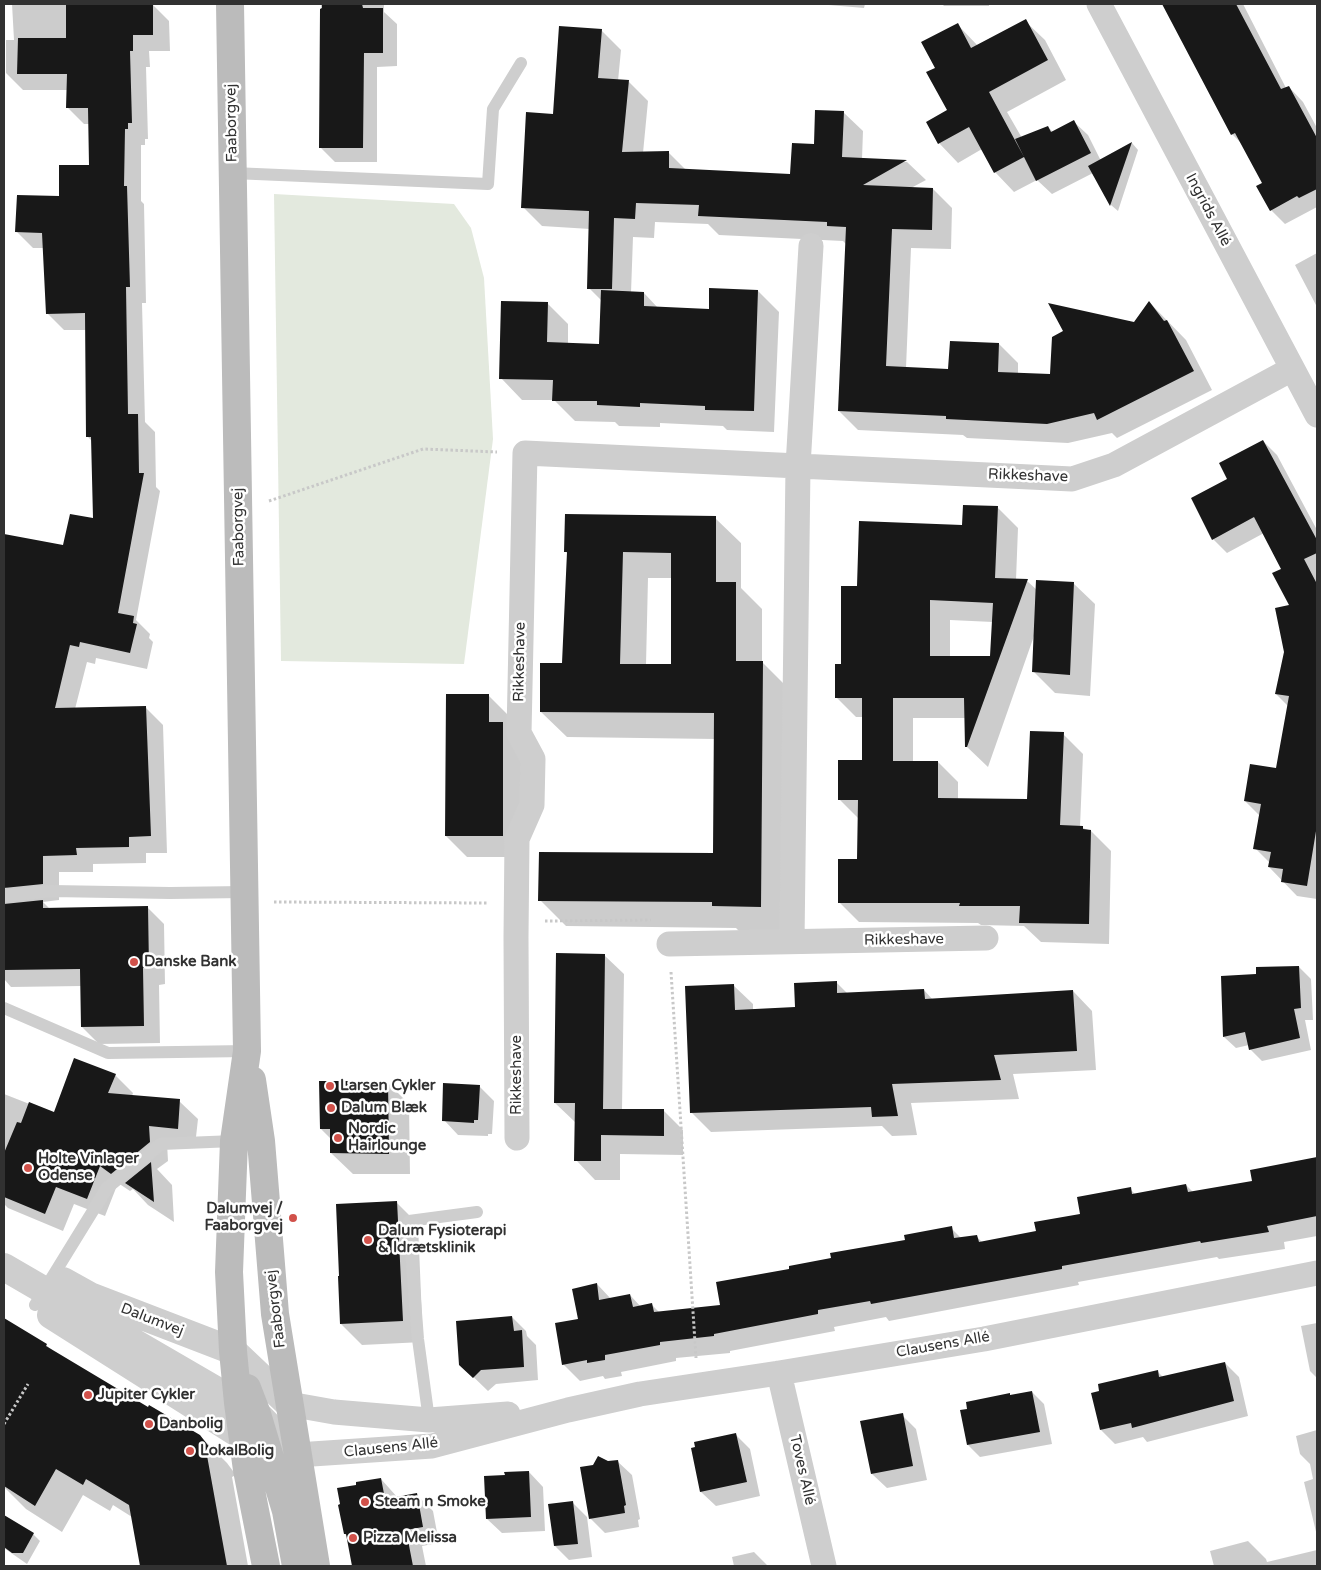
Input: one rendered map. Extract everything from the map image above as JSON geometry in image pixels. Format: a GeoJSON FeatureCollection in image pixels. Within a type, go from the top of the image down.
{"type":"FeatureCollection","features":[{"type":"Feature","properties":{"kind":"main road","name":"Faaborgvej"},"geometry":{"type":"LineString","coordinates":[[230,4],[247,1051],[261,1141],[275,1314],[316,1566]]}},
{"type":"Feature","properties":{"kind":"main road","name":"Faaborgvej"},"geometry":{"type":"LineString","coordinates":[[247,1051],[234,1141],[229,1272],[233,1351],[248,1408],[242,1436],[266,1566]]}},
{"type":"Feature","properties":{"kind":"main road"},"geometry":{"type":"LineString","coordinates":[[248,1408],[286,1511],[296,1566]]}},
{"type":"Feature","properties":{"kind":"street","name":"Ingrids Allé"},"geometry":{"type":"LineString","coordinates":[[1099,4],[1317,416]]}},
{"type":"Feature","properties":{"kind":"street"},"geometry":{"type":"LineString","coordinates":[[792,941],[798,466],[811,246]]}},
{"type":"Feature","properties":{"kind":"street","name":"Rikkeshave"},"geometry":{"type":"LineString","coordinates":[[517,1138],[517,839],[532,805],[533,769],[533,760],[519,733],[525,453],[1072,479],[1114,465],[1292,369]]}},
{"type":"Feature","properties":{"kind":"street","name":"Rikkeshave"},"geometry":{"type":"LineString","coordinates":[[669,944],[986,938]]}},
{"type":"Feature","properties":{"kind":"street","name":"Dalumvej"},"geometry":{"type":"LineString","coordinates":[[4,1250],[43,1290],[90,1296],[233,1351],[289,1404]]}},
{"type":"Feature","properties":{"kind":"street","name":"Dalumvej"},"geometry":{"type":"LineString","coordinates":[[4,1267],[248,1408]]}},
{"type":"Feature","properties":{"kind":"street","name":"Clausens Allé"},"geometry":{"type":"LineString","coordinates":[[297,1455],[432,1446],[568,1410],[640,1394],[984,1339],[1317,1273]]}},
{"type":"Feature","properties":{"kind":"street"},"geometry":{"type":"LineString","coordinates":[[4,1283],[43,1290],[242,1436]]}},
{"type":"Feature","properties":{"kind":"street","name":"Toves Allé"},"geometry":{"type":"LineString","coordinates":[[780,1373],[824,1566]]}},
{"type":"Feature","properties":{"kind":"street"},"geometry":{"type":"LineString","coordinates":[[248,1408],[289,1404]]}},
{"type":"Feature","properties":{"kind":"street","name":"Clausens Allé"},"geometry":{"type":"LineString","coordinates":[[289,1404],[334,1412],[429,1420],[568,1410]]}},
{"type":"Feature","properties":{"kind":"street"},"geometry":{"type":"LineString","coordinates":[[248,1408],[297,1455]]}},
{"type":"Feature","properties":{"kind":"lane"},"geometry":{"type":"LineString","coordinates":[[233,173],[488,184],[493,109],[520,63]]}},
{"type":"Feature","properties":{"kind":"lane"},"geometry":{"type":"LineString","coordinates":[[4,896],[52,891],[170,893],[244,897]]}},
{"type":"Feature","properties":{"kind":"lane"},"geometry":{"type":"LineString","coordinates":[[4,1008],[108,1053],[247,1051]]}},
{"type":"Feature","properties":{"kind":"lane"},"geometry":{"type":"LineString","coordinates":[[43,1290],[107,1188],[161,1144],[234,1141]]}},
{"type":"Feature","properties":{"kind":"lane"},"geometry":{"type":"LineString","coordinates":[[429,1420],[418,1339],[409,1221],[477,1212]]}},
{"type":"Feature","properties":{"kind":"path"},"geometry":{"type":"LineString","coordinates":[[238,512],[423,449],[525,453]]}},
{"type":"Feature","properties":{"kind":"path"},"geometry":{"type":"LineString","coordinates":[[244,897],[659,920]]}},
{"type":"Feature","properties":{"kind":"path"},"geometry":{"type":"LineString","coordinates":[[669,944],[698,1385]]}},
{"type":"Feature","properties":{"kind":"path"},"geometry":{"type":"LineString","coordinates":[[4,1424],[28,1384]]}},
{"type":"Feature","properties":{"kind":"shaded area"},"geometry":{"type":"Polygon","coordinates":[[[274,194],[454,204],[471,228],[484,278],[493,439],[464,664],[281,661],[274,194]]]}},
{"type":"Feature","properties":{"kind":"building"},"geometry":{"type":"Polygon","coordinates":[[[66,4],[153,4],[153,35],[133,35],[133,51],[130,51],[132,123],[128,123],[128,129],[125,129],[124,186],[127,186],[130,287],[126,287],[128,414],[138,414],[139,473],[144,473],[118,613],[134,616],[133,623],[137,624],[130,653],[80,642],[79,647],[70,645],[55,708],[146,706],[151,836],[129,837],[129,847],[76,848],[77,855],[43,856],[43,884],[4,888],[4,534],[63,545],[70,514],[93,518],[91,437],[86,437],[85,313],[46,314],[42,233],[15,232],[17,195],[59,196],[59,165],[89,165],[88,108],[66,108],[67,74],[17,74],[18,38],[66,38],[66,4]]]}},
{"type":"Feature","properties":{"kind":"building"},"geometry":{"type":"Polygon","coordinates":[[[322,4],[362,4],[363,8],[383,8],[383,53],[364,53],[363,148],[319,148],[320,9],[322,4]]]}},
{"type":"Feature","properties":{"kind":"building"},"geometry":{"type":"Polygon","coordinates":[[[1162,4],[1236,4],[1281,89],[1289,86],[1317,138],[1317,189],[1299,198],[1297,196],[1270,211],[1256,186],[1262,183],[1235,133],[1231,135],[1162,4]]]}},
{"type":"Feature","properties":{"kind":"building"},"geometry":{"type":"Polygon","coordinates":[[[1026,19],[1048,60],[989,92],[1024,157],[994,173],[969,127],[938,144],[926,122],[947,110],[926,72],[935,68],[921,42],[958,23],[971,48],[1026,19]]]}},
{"type":"Feature","properties":{"kind":"building"},"geometry":{"type":"Polygon","coordinates":[[[559,26],[602,29],[598,78],[629,80],[622,152],[669,151],[669,168],[790,174],[792,143],[814,144],[815,110],[844,111],[842,157],[907,160],[863,185],[933,188],[932,230],[892,229],[886,366],[948,369],[950,341],[999,343],[998,372],[1050,374],[1052,337],[1063,331],[1048,303],[1134,322],[1149,301],[1164,321],[1167,320],[1194,371],[1097,420],[1094,413],[1047,424],[946,419],[946,416],[838,411],[846,227],[827,226],[827,222],[698,216],[699,205],[636,203],[635,219],[614,218],[612,289],[587,289],[589,211],[521,208],[526,112],[553,114],[559,26]]]}},
{"type":"Feature","properties":{"kind":"building"},"geometry":{"type":"Polygon","coordinates":[[[1074,120],[1091,153],[1036,181],[1015,139],[1048,126],[1051,132],[1074,120]]]}},
{"type":"Feature","properties":{"kind":"building"},"geometry":{"type":"Polygon","coordinates":[[[1132,142],[1110,206],[1088,166],[1132,142]]]}},
{"type":"Feature","properties":{"kind":"building"},"geometry":{"type":"Polygon","coordinates":[[[709,288],[758,290],[754,411],[705,410],[705,406],[640,403],[640,407],[597,405],[597,401],[552,401],[553,380],[499,379],[501,301],[548,302],[547,342],[599,344],[601,290],[644,292],[644,306],[709,309],[709,288]]]}},
{"type":"Feature","properties":{"kind":"building"},"geometry":{"type":"Polygon","coordinates":[[[1263,440],[1317,540],[1317,553],[1304,559],[1317,584],[1317,825],[1307,886],[1281,882],[1283,869],[1268,867],[1271,852],[1253,849],[1261,804],[1244,801],[1250,764],[1276,768],[1289,696],[1275,694],[1284,652],[1275,608],[1289,605],[1272,573],[1281,569],[1254,517],[1212,540],[1191,498],[1227,479],[1219,463],[1263,440]]]}},
{"type":"Feature","properties":{"kind":"building"},"geometry":{"type":"Polygon","coordinates":[[[963,505],[998,506],[995,578],[1028,579],[967,747],[965,747],[964,698],[893,698],[893,761],[938,761],[938,798],[1027,799],[1030,731],[1064,732],[1060,825],[1083,826],[1083,829],[1091,830],[1089,924],[1019,923],[1020,906],[959,906],[960,903],[838,903],[838,859],[857,859],[858,800],[838,800],[838,760],[862,760],[862,698],[835,698],[835,664],[841,664],[841,586],[857,586],[859,521],[962,525],[963,505]],[[930,600],[930,656],[990,656],[993,603],[930,600]]]}},
{"type":"Feature","properties":{"kind":"building"},"geometry":{"type":"Polygon","coordinates":[[[565,514],[716,516],[716,582],[736,582],[736,661],[763,661],[761,907],[712,906],[712,902],[538,901],[539,852],[713,853],[714,713],[540,712],[540,663],[562,663],[567,552],[564,552],[565,514]],[[623,552],[620,664],[671,664],[671,553],[623,552]]]}},
{"type":"Feature","properties":{"kind":"building"},"geometry":{"type":"Polygon","coordinates":[[[1036,580],[1074,582],[1070,675],[1032,672],[1036,580]]]}},
{"type":"Feature","properties":{"kind":"building"},"geometry":{"type":"Polygon","coordinates":[[[446,694],[489,694],[489,722],[503,722],[503,836],[445,836],[446,694]]]}},
{"type":"Feature","properties":{"kind":"building"},"geometry":{"type":"Polygon","coordinates":[[[43,900],[43,908],[148,906],[149,968],[143,968],[144,1026],[81,1027],[80,969],[4,970],[4,904],[43,900]]]}},
{"type":"Feature","properties":{"kind":"building"},"geometry":{"type":"Polygon","coordinates":[[[556,953],[605,954],[603,1109],[664,1109],[664,1136],[601,1135],[601,1161],[574,1161],[575,1103],[554,1103],[556,953]]]}},
{"type":"Feature","properties":{"kind":"building"},"geometry":{"type":"Polygon","coordinates":[[[1299,966],[1301,1008],[1294,1009],[1300,1038],[1249,1050],[1245,1032],[1223,1037],[1221,976],[1256,974],[1256,967],[1299,966]]]}},
{"type":"Feature","properties":{"kind":"building"},"geometry":{"type":"Polygon","coordinates":[[[837,981],[837,993],[924,989],[925,999],[1073,990],[1077,1051],[994,1055],[1001,1080],[892,1084],[898,1116],[872,1117],[871,1107],[690,1113],[685,986],[734,984],[735,1010],[795,1007],[794,983],[837,981]]]}},
{"type":"Feature","properties":{"kind":"building"},"geometry":{"type":"Polygon","coordinates":[[[74,1058],[116,1074],[108,1093],[180,1099],[178,1129],[149,1126],[150,1142],[111,1174],[100,1166],[87,1199],[56,1187],[45,1214],[4,1197],[4,1153],[17,1122],[21,1123],[29,1102],[54,1112],[74,1058]]]}},
{"type":"Feature","properties":{"kind":"building"},"geometry":{"type":"Polygon","coordinates":[[[319,1081],[388,1081],[389,1154],[330,1153],[330,1129],[320,1129],[319,1081]]]}},
{"type":"Feature","properties":{"kind":"building"},"geometry":{"type":"Polygon","coordinates":[[[443,1083],[480,1085],[478,1120],[474,1120],[474,1123],[442,1121],[443,1083]]]}},
{"type":"Feature","properties":{"kind":"building"},"geometry":{"type":"Polygon","coordinates":[[[1317,1157],[1317,1216],[1267,1226],[1269,1232],[1201,1243],[1200,1241],[1062,1266],[1062,1269],[871,1304],[870,1301],[818,1310],[818,1314],[714,1334],[714,1336],[660,1342],[660,1345],[605,1355],[605,1360],[587,1363],[587,1360],[562,1365],[555,1323],[578,1319],[572,1289],[597,1283],[599,1300],[630,1294],[633,1307],[652,1303],[654,1312],[720,1305],[716,1282],[789,1269],[789,1266],[831,1258],[830,1253],[905,1240],[904,1235],[952,1226],[954,1238],[977,1235],[979,1242],[1036,1231],[1034,1222],[1080,1214],[1077,1197],[1131,1187],[1132,1194],[1186,1184],[1188,1192],[1252,1181],[1250,1170],[1317,1157]]]}},
{"type":"Feature","properties":{"kind":"building"},"geometry":{"type":"Polygon","coordinates":[[[151,1162],[154,1202],[125,1183],[151,1162]]]}},
{"type":"Feature","properties":{"kind":"building","name":"Dalum Fysioterapi & Idrætsklinik"},"geometry":{"type":"Polygon","coordinates":[[[397,1201],[403,1321],[340,1324],[336,1204],[397,1201]]]}},
{"type":"Feature","properties":{"kind":"building"},"geometry":{"type":"Polygon","coordinates":[[[512,1316],[514,1331],[522,1330],[524,1367],[481,1370],[473,1378],[459,1365],[456,1321],[512,1316]]]}},
{"type":"Feature","properties":{"kind":"building"},"geometry":{"type":"Polygon","coordinates":[[[4,1318],[47,1344],[46,1346],[148,1407],[149,1405],[200,1435],[210,1448],[206,1450],[227,1566],[140,1566],[129,1505],[86,1479],[83,1485],[56,1469],[35,1506],[4,1486],[4,1318]]]}},
{"type":"Feature","properties":{"kind":"building"},"geometry":{"type":"Polygon","coordinates":[[[1225,1362],[1234,1401],[1132,1428],[1131,1423],[1100,1430],[1091,1393],[1099,1391],[1098,1384],[1158,1370],[1159,1377],[1225,1362]]]}},
{"type":"Feature","properties":{"kind":"building"},"geometry":{"type":"Polygon","coordinates":[[[1032,1391],[1040,1432],[967,1445],[960,1410],[967,1409],[966,1402],[1010,1393],[1010,1395],[1032,1391]]]}},
{"type":"Feature","properties":{"kind":"building"},"geometry":{"type":"Polygon","coordinates":[[[903,1413],[913,1466],[871,1474],[860,1421],[903,1413]]]}},
{"type":"Feature","properties":{"kind":"building"},"geometry":{"type":"Polygon","coordinates":[[[736,1433],[747,1482],[700,1492],[691,1448],[695,1447],[694,1442],[736,1433]]]}},
{"type":"Feature","properties":{"kind":"building"},"geometry":{"type":"Polygon","coordinates":[[[598,1456],[608,1461],[618,1460],[626,1505],[624,1506],[625,1513],[589,1519],[580,1467],[593,1465],[598,1456]]]}},
{"type":"Feature","properties":{"kind":"building"},"geometry":{"type":"Polygon","coordinates":[[[529,1471],[531,1517],[486,1519],[484,1476],[505,1475],[504,1472],[529,1471]]]}},
{"type":"Feature","properties":{"kind":"building"},"geometry":{"type":"Polygon","coordinates":[[[381,1478],[385,1499],[417,1493],[423,1527],[406,1530],[413,1566],[352,1566],[338,1505],[340,1504],[337,1488],[356,1485],[356,1482],[381,1478]]]}},
{"type":"Feature","properties":{"kind":"building"},"geometry":{"type":"Polygon","coordinates":[[[573,1501],[578,1544],[554,1546],[548,1504],[573,1501]]]}},
{"type":"Feature","properties":{"kind":"building"},"geometry":{"type":"Polygon","coordinates":[[[4,1515],[34,1533],[23,1553],[12,1553],[4,1547],[4,1515]]]}},
{"type":"Feature","properties":{"kind":"place","name":"Danske Bank"},"geometry":{"type":"Point","coordinates":[134,962]}},
{"type":"Feature","properties":{"kind":"place","name":"Larsen Cykler"},"geometry":{"type":"Point","coordinates":[330,1086]}},
{"type":"Feature","properties":{"kind":"place","name":"Dalum Blæk"},"geometry":{"type":"Point","coordinates":[331,1108]}},
{"type":"Feature","properties":{"kind":"place","name":"Nordic Hairlounge"},"geometry":{"type":"Point","coordinates":[338,1138]}},
{"type":"Feature","properties":{"kind":"place","name":"Holte Vinlager Odense"},"geometry":{"type":"Point","coordinates":[28,1168]}},
{"type":"Feature","properties":{"kind":"place","name":"Dalumvej / Faaborgvej"},"geometry":{"type":"Point","coordinates":[293,1218]}},
{"type":"Feature","properties":{"kind":"place","name":"Dalum Fysioterapi & Idrætsklinik"},"geometry":{"type":"Point","coordinates":[368,1240]}},
{"type":"Feature","properties":{"kind":"place","name":"Jupiter Cykler"},"geometry":{"type":"Point","coordinates":[88,1395]}},
{"type":"Feature","properties":{"kind":"place","name":"Danbolig"},"geometry":{"type":"Point","coordinates":[149,1424]}},
{"type":"Feature","properties":{"kind":"place","name":"LokalBolig"},"geometry":{"type":"Point","coordinates":[190,1451]}},
{"type":"Feature","properties":{"kind":"place","name":"Steam n Smoke"},"geometry":{"type":"Point","coordinates":[365,1502]}},
{"type":"Feature","properties":{"kind":"place","name":"Pizza Melissa"},"geometry":{"type":"Point","coordinates":[353,1538]}}]}
